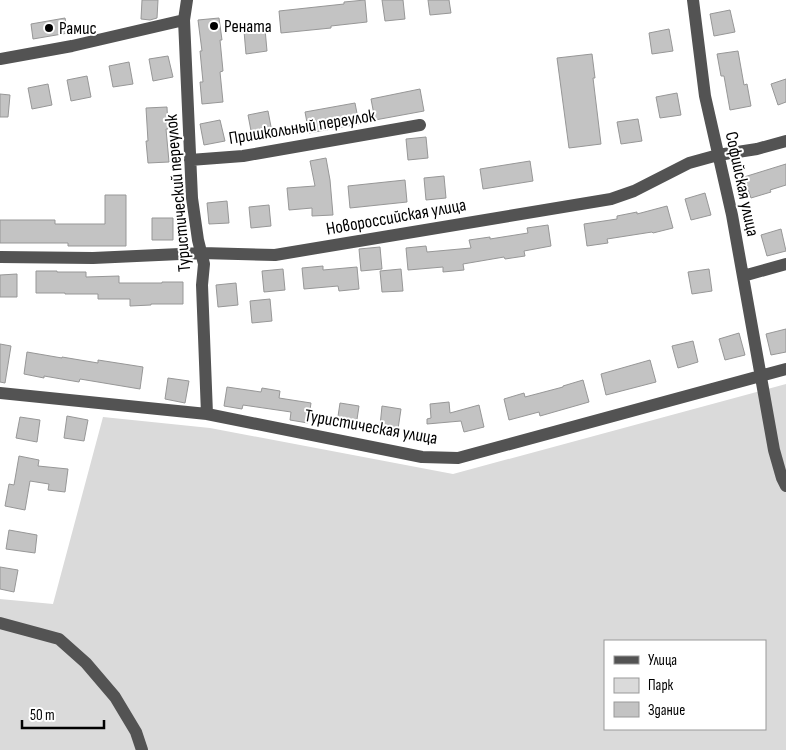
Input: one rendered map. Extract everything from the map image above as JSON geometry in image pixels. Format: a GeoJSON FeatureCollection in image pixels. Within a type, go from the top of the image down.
{"type":"FeatureCollection","features":[{"type":"Feature","properties":{"kind":"street","name":"Туристический переулок"},"geometry":{"type":"LineString","coordinates":[[188,0],[184,20],[190,160],[192,198],[198,240],[204,264],[202,285],[206,414]]}},
{"type":"Feature","properties":{"kind":"street","name":"Софийская улица"},"geometry":{"type":"LineString","coordinates":[[693,0],[705,96],[732,215],[774,450],[786,486]]}},
{"type":"Feature","properties":{"kind":"street"},"geometry":{"type":"LineString","coordinates":[[0,59],[72,46],[184,20]]}},
{"type":"Feature","properties":{"kind":"street","name":"Пришкольный переулок"},"geometry":{"type":"LineString","coordinates":[[190,160],[243,156],[420,125]]}},
{"type":"Feature","properties":{"kind":"street","name":"Новороссийская улица"},"geometry":{"type":"LineString","coordinates":[[0,257],[93,258],[202,252],[276,255],[611,199],[634,192],[689,164],[718,155],[757,149],[786,141]]}},
{"type":"Feature","properties":{"kind":"street"},"geometry":{"type":"LineString","coordinates":[[743,276],[786,264]]}},
{"type":"Feature","properties":{"kind":"street","name":"Туристическая улица"},"geometry":{"type":"LineString","coordinates":[[0,394],[206,414],[422,457],[458,458],[786,369]]}},
{"type":"Feature","properties":{"kind":"street"},"geometry":{"type":"LineString","coordinates":[[0,622],[59,639],[86,663],[115,697],[136,732],[142,750]]}},
{"type":"Feature","properties":{"kind":"green space"},"geometry":{"type":"Polygon","coordinates":[[[786,384],[786,750],[0,750],[0,599],[53,604],[103,417],[210,428],[453,474],[786,384]]]}},
{"type":"Feature","properties":{"kind":"building"},"geometry":{"type":"Polygon","coordinates":[[[142,0],[158,0],[157,18],[150,20],[141,19],[142,0]]]}},
{"type":"Feature","properties":{"kind":"building"},"geometry":{"type":"Polygon","coordinates":[[[365,0],[367,22],[281,33],[279,11],[365,0]]]}},
{"type":"Feature","properties":{"kind":"building"},"geometry":{"type":"Polygon","coordinates":[[[382,0],[403,0],[405,19],[385,21],[382,0]]]}},
{"type":"Feature","properties":{"kind":"building"},"geometry":{"type":"Polygon","coordinates":[[[428,0],[449,0],[451,13],[430,15],[428,0]]]}},
{"type":"Feature","properties":{"kind":"building"},"geometry":{"type":"Polygon","coordinates":[[[730,10],[735,32],[714,36],[710,14],[730,10]]]}},
{"type":"Feature","properties":{"kind":"building","name":"Рамис"},"geometry":{"type":"Polygon","coordinates":[[[65,18],[68,33],[33,39],[31,24],[65,18]]]}},
{"type":"Feature","properties":{"kind":"building"},"geometry":{"type":"Polygon","coordinates":[[[219,18],[222,40],[220,40],[223,71],[220,72],[223,102],[202,104],[200,82],[203,82],[200,51],[202,51],[198,20],[219,18]]]}},
{"type":"Feature","properties":{"kind":"building"},"geometry":{"type":"Polygon","coordinates":[[[265,29],[267,51],[246,54],[244,31],[265,29]]]}},
{"type":"Feature","properties":{"kind":"building"},"geometry":{"type":"Polygon","coordinates":[[[669,29],[673,51],[652,54],[649,33],[669,29]]]}},
{"type":"Feature","properties":{"kind":"building"},"geometry":{"type":"Polygon","coordinates":[[[738,51],[744,85],[747,84],[751,106],[730,110],[724,76],[721,76],[717,54],[738,51]]]}},
{"type":"Feature","properties":{"kind":"building"},"geometry":{"type":"Polygon","coordinates":[[[592,54],[601,144],[569,148],[557,58],[592,54]]]}},
{"type":"Feature","properties":{"kind":"building"},"geometry":{"type":"Polygon","coordinates":[[[168,56],[173,77],[153,81],[149,59],[168,56]]]}},
{"type":"Feature","properties":{"kind":"building"},"geometry":{"type":"Polygon","coordinates":[[[129,62],[133,84],[113,87],[109,66],[129,62]]]}},
{"type":"Feature","properties":{"kind":"building"},"geometry":{"type":"Polygon","coordinates":[[[87,76],[91,97],[71,101],[67,80],[87,76]]]}},
{"type":"Feature","properties":{"kind":"building"},"geometry":{"type":"Polygon","coordinates":[[[786,79],[786,102],[778,105],[771,84],[786,79]]]}},
{"type":"Feature","properties":{"kind":"building"},"geometry":{"type":"Polygon","coordinates":[[[48,84],[52,105],[32,109],[28,88],[48,84]]]}},
{"type":"Feature","properties":{"kind":"building"},"geometry":{"type":"Polygon","coordinates":[[[420,89],[424,111],[375,120],[371,99],[420,89]]]}},
{"type":"Feature","properties":{"kind":"building"},"geometry":{"type":"Polygon","coordinates":[[[677,93],[681,115],[660,118],[656,97],[677,93]]]}},
{"type":"Feature","properties":{"kind":"building"},"geometry":{"type":"Polygon","coordinates":[[[0,94],[10,95],[8,117],[0,117],[0,94]]]}},
{"type":"Feature","properties":{"kind":"building"},"geometry":{"type":"Polygon","coordinates":[[[355,103],[359,124],[309,133],[305,112],[355,103]]]}},
{"type":"Feature","properties":{"kind":"building"},"geometry":{"type":"Polygon","coordinates":[[[167,107],[168,129],[166,129],[169,162],[148,163],[146,108],[167,107]]]}},
{"type":"Feature","properties":{"kind":"building"},"geometry":{"type":"Polygon","coordinates":[[[268,111],[272,132],[252,136],[248,115],[268,111]]]}},
{"type":"Feature","properties":{"kind":"building"},"geometry":{"type":"Polygon","coordinates":[[[638,119],[642,141],[621,144],[617,122],[638,119]]]}},
{"type":"Feature","properties":{"kind":"building"},"geometry":{"type":"Polygon","coordinates":[[[220,120],[225,141],[204,145],[200,124],[220,120]]]}},
{"type":"Feature","properties":{"kind":"building"},"geometry":{"type":"Polygon","coordinates":[[[426,137],[428,158],[408,160],[406,139],[426,137]]]}},
{"type":"Feature","properties":{"kind":"building"},"geometry":{"type":"Polygon","coordinates":[[[326,158],[333,215],[312,216],[312,208],[289,210],[287,188],[315,186],[310,161],[326,158]]]}},
{"type":"Feature","properties":{"kind":"building"},"geometry":{"type":"Polygon","coordinates":[[[530,161],[533,181],[483,189],[480,169],[530,161]]]}},
{"type":"Feature","properties":{"kind":"building"},"geometry":{"type":"Polygon","coordinates":[[[786,164],[786,185],[751,198],[744,177],[786,164]]]}},
{"type":"Feature","properties":{"kind":"building"},"geometry":{"type":"Polygon","coordinates":[[[444,176],[446,198],[426,200],[424,178],[444,176]]]}},
{"type":"Feature","properties":{"kind":"building"},"geometry":{"type":"Polygon","coordinates":[[[405,180],[407,202],[350,208],[348,186],[405,180]]]}},
{"type":"Feature","properties":{"kind":"building"},"geometry":{"type":"Polygon","coordinates":[[[705,193],[711,215],[691,220],[685,199],[705,193]]]}},
{"type":"Feature","properties":{"kind":"building"},"geometry":{"type":"Polygon","coordinates":[[[105,195],[126,195],[126,246],[68,246],[68,243],[0,243],[0,220],[55,220],[55,224],[105,224],[105,195]]]}},
{"type":"Feature","properties":{"kind":"building"},"geometry":{"type":"Polygon","coordinates":[[[227,201],[229,223],[209,224],[207,203],[227,201]]]}},
{"type":"Feature","properties":{"kind":"building"},"geometry":{"type":"Polygon","coordinates":[[[269,205],[271,226],[251,228],[249,207],[269,205]]]}},
{"type":"Feature","properties":{"kind":"building"},"geometry":{"type":"Polygon","coordinates":[[[667,206],[673,228],[653,233],[607,239],[608,243],[587,246],[584,224],[617,219],[617,216],[637,212],[637,214],[667,206]]]}},
{"type":"Feature","properties":{"kind":"building"},"geometry":{"type":"Polygon","coordinates":[[[152,218],[173,218],[173,240],[152,240],[152,218]]]}},
{"type":"Feature","properties":{"kind":"building"},"geometry":{"type":"Polygon","coordinates":[[[548,225],[551,246],[524,251],[525,256],[505,259],[504,257],[463,264],[464,270],[443,272],[443,267],[408,270],[406,248],[426,246],[427,252],[471,248],[469,240],[528,233],[527,228],[548,225]]]}},
{"type":"Feature","properties":{"kind":"building"},"geometry":{"type":"Polygon","coordinates":[[[781,229],[786,251],[767,256],[761,235],[781,229]]]}},
{"type":"Feature","properties":{"kind":"building"},"geometry":{"type":"Polygon","coordinates":[[[380,247],[382,269],[361,271],[359,249],[380,247]]]}},
{"type":"Feature","properties":{"kind":"building"},"geometry":{"type":"Polygon","coordinates":[[[323,266],[323,270],[357,267],[359,289],[339,291],[338,286],[304,289],[302,268],[323,266]]]}},
{"type":"Feature","properties":{"kind":"building"},"geometry":{"type":"Polygon","coordinates":[[[283,269],[285,290],[264,292],[262,271],[283,269]]]}},
{"type":"Feature","properties":{"kind":"building"},"geometry":{"type":"Polygon","coordinates":[[[401,269],[403,291],[382,292],[380,271],[401,269]]]}},
{"type":"Feature","properties":{"kind":"building"},"geometry":{"type":"Polygon","coordinates":[[[709,269],[712,291],[692,294],[688,272],[709,269]]]}},
{"type":"Feature","properties":{"kind":"building"},"geometry":{"type":"Polygon","coordinates":[[[36,271],[86,272],[86,277],[119,276],[119,283],[183,282],[183,304],[130,306],[130,299],[98,299],[98,294],[36,293],[36,271]]]}},
{"type":"Feature","properties":{"kind":"building"},"geometry":{"type":"Polygon","coordinates":[[[17,274],[17,297],[0,297],[0,275],[17,274]]]}},
{"type":"Feature","properties":{"kind":"building"},"geometry":{"type":"Polygon","coordinates":[[[236,283],[238,305],[218,307],[216,285],[236,283]]]}},
{"type":"Feature","properties":{"kind":"building"},"geometry":{"type":"Polygon","coordinates":[[[270,299],[272,321],[252,323],[250,301],[270,299]]]}},
{"type":"Feature","properties":{"kind":"building"},"geometry":{"type":"Polygon","coordinates":[[[786,329],[786,352],[771,355],[766,334],[786,329]]]}},
{"type":"Feature","properties":{"kind":"building"},"geometry":{"type":"Polygon","coordinates":[[[739,333],[745,355],[725,360],[719,339],[739,333]]]}},
{"type":"Feature","properties":{"kind":"building"},"geometry":{"type":"Polygon","coordinates":[[[693,341],[698,362],[678,368],[672,346],[693,341]]]}},
{"type":"Feature","properties":{"kind":"building"},"geometry":{"type":"Polygon","coordinates":[[[0,344],[11,346],[5,383],[0,382],[0,344]]]}},
{"type":"Feature","properties":{"kind":"building"},"geometry":{"type":"Polygon","coordinates":[[[27,352],[98,363],[98,360],[143,367],[140,389],[80,379],[79,382],[24,374],[27,352]]]}},
{"type":"Feature","properties":{"kind":"building"},"geometry":{"type":"Polygon","coordinates":[[[650,360],[656,382],[606,395],[601,374],[650,360]]]}},
{"type":"Feature","properties":{"kind":"building"},"geometry":{"type":"Polygon","coordinates":[[[168,378],[189,381],[185,403],[165,399],[168,378]]]}},
{"type":"Feature","properties":{"kind":"building"},"geometry":{"type":"Polygon","coordinates":[[[583,380],[589,402],[540,416],[539,412],[509,420],[504,399],[524,393],[525,397],[583,380]]]}},
{"type":"Feature","properties":{"kind":"building"},"geometry":{"type":"Polygon","coordinates":[[[227,387],[261,392],[262,388],[280,391],[279,398],[311,403],[308,423],[290,420],[291,412],[243,405],[242,409],[224,406],[227,387]]]}},
{"type":"Feature","properties":{"kind":"building"},"geometry":{"type":"Polygon","coordinates":[[[449,402],[450,413],[479,405],[484,427],[464,432],[461,421],[427,424],[427,419],[431,418],[430,404],[449,402]]]}},
{"type":"Feature","properties":{"kind":"building"},"geometry":{"type":"Polygon","coordinates":[[[340,403],[359,406],[356,426],[337,423],[340,403]]]}},
{"type":"Feature","properties":{"kind":"building"},"geometry":{"type":"Polygon","coordinates":[[[382,406],[401,409],[398,429],[380,426],[382,406]]]}},
{"type":"Feature","properties":{"kind":"building"},"geometry":{"type":"Polygon","coordinates":[[[67,416],[88,420],[84,441],[64,438],[67,416]]]}},
{"type":"Feature","properties":{"kind":"building"},"geometry":{"type":"Polygon","coordinates":[[[20,417],[40,420],[37,442],[16,438],[20,417]]]}},
{"type":"Feature","properties":{"kind":"building"},"geometry":{"type":"Polygon","coordinates":[[[19,456],[39,460],[38,466],[68,469],[65,492],[48,490],[49,484],[30,481],[25,510],[5,506],[9,484],[14,485],[19,456]]]}},
{"type":"Feature","properties":{"kind":"building"},"geometry":{"type":"Polygon","coordinates":[[[9,530],[37,535],[35,553],[6,549],[9,530]]]}},
{"type":"Feature","properties":{"kind":"building"},"geometry":{"type":"Polygon","coordinates":[[[0,567],[18,570],[14,592],[0,589],[0,567]]]}},
{"type":"Feature","properties":{"kind":"place","name":"Рената"},"geometry":{"type":"Point","coordinates":[214,26]}},
{"type":"Feature","properties":{"kind":"place","name":"Рамис"},"geometry":{"type":"Point","coordinates":[49,28]}}]}
